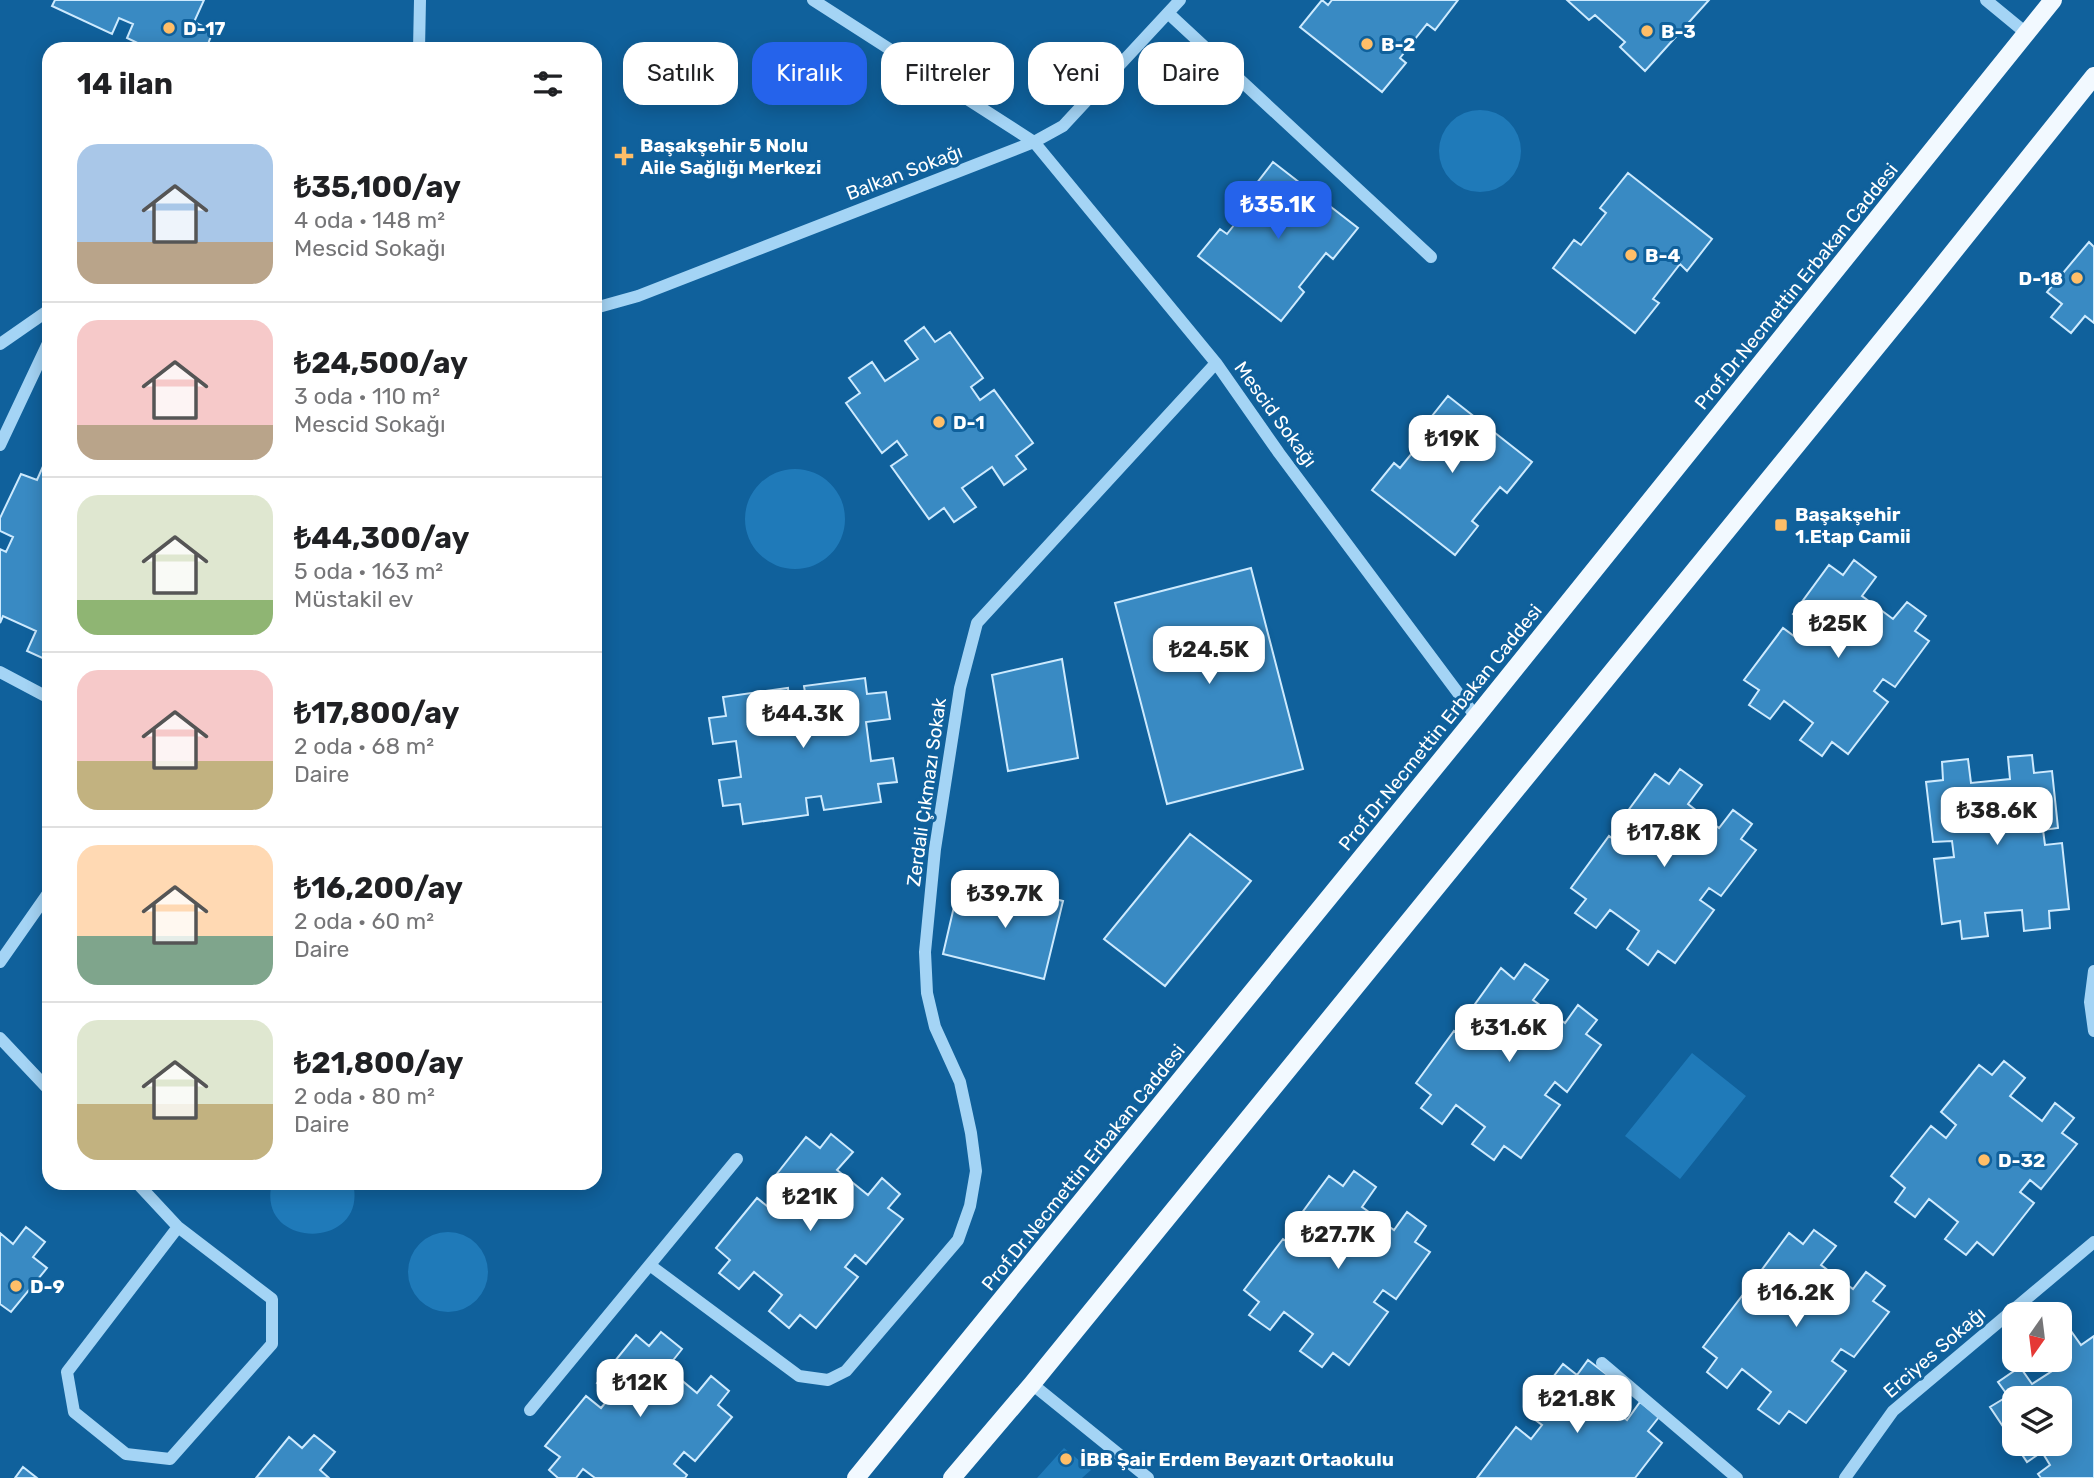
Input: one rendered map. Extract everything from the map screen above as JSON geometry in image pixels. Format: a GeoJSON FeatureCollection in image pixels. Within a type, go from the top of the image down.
{"type":"FeatureCollection","features":[{"type":"Feature","properties":{"kind":"main road","name":"Prof.Dr.Necmettin Erbakan Caddesi"},"geometry":{"type":"LineString","coordinates":[[856,1478],[1476,717],[2053,0]]}},
{"type":"Feature","properties":{"kind":"main road"},"geometry":{"type":"LineString","coordinates":[[952,1478],[1032,1384],[2094,76]]}},
{"type":"Feature","properties":{"kind":"street"},"geometry":{"type":"LineString","coordinates":[[419,42],[421,0]]}},
{"type":"Feature","properties":{"kind":"street","name":"Mescid Sokağı"},"geometry":{"type":"LineString","coordinates":[[813,0],[1034,142],[1216,363],[1279,453],[1476,717]]}},
{"type":"Feature","properties":{"kind":"street","name":"Balkan Sokağı"},"geometry":{"type":"LineString","coordinates":[[602,306],[638,296],[1034,142],[1063,126],[1180,0]]}},
{"type":"Feature","properties":{"kind":"street"},"geometry":{"type":"LineString","coordinates":[[1986,0],[2026,33]]}},
{"type":"Feature","properties":{"kind":"street"},"geometry":{"type":"LineString","coordinates":[[1168,13],[1432,257]]}},
{"type":"Feature","properties":{"kind":"street"},"geometry":{"type":"LineString","coordinates":[[0,344],[42,315]]}},
{"type":"Feature","properties":{"kind":"street"},"geometry":{"type":"LineString","coordinates":[[0,445],[42,356]]}},
{"type":"Feature","properties":{"kind":"street","name":"Zerdali Çıkmazı Sokak"},"geometry":{"type":"LineString","coordinates":[[650,1266],[799,1376],[828,1380],[846,1371],[958,1240],[970,1206],[976,1171],[960,1082],[935,1027],[927,993],[925,952],[935,849],[960,688],[977,623],[1216,363]]}},
{"type":"Feature","properties":{"kind":"street"},"geometry":{"type":"LineString","coordinates":[[0,672],[42,694]]}},
{"type":"Feature","properties":{"kind":"street"},"geometry":{"type":"LineString","coordinates":[[0,962],[42,902]]}},
{"type":"Feature","properties":{"kind":"street"},"geometry":{"type":"LineString","coordinates":[[2094,971],[2090,1002],[2094,1031]]}},
{"type":"Feature","properties":{"kind":"street"},"geometry":{"type":"LineString","coordinates":[[0,1038],[42,1083]]}},
{"type":"Feature","properties":{"kind":"street"},"geometry":{"type":"LineString","coordinates":[[530,1410],[737,1159]]}},
{"type":"Feature","properties":{"kind":"street"},"geometry":{"type":"LineString","coordinates":[[144,1190],[178,1227],[272,1299],[272,1344],[170,1459],[126,1454],[75,1412],[67,1372],[178,1227]]}},
{"type":"Feature","properties":{"kind":"street","name":"Erciyes Sokağı"},"geometry":{"type":"LineString","coordinates":[[1845,1478],[1893,1411],[2094,1242]]}},
{"type":"Feature","properties":{"kind":"street"},"geometry":{"type":"LineString","coordinates":[[1602,1363],[1737,1478]]}},
{"type":"Feature","properties":{"kind":"street"},"geometry":{"type":"LineString","coordinates":[[1032,1384],[1148,1478]]}},
{"type":"Feature","properties":{"kind":"shaded area"},"geometry":{"type":"Polygon","coordinates":[[[1472,110],[1488,110],[1503,117],[1514,128],[1521,143],[1518,167],[1509,180],[1488,192],[1472,192],[1457,185],[1446,174],[1439,159],[1439,143],[1446,128],[1457,117],[1472,110]]]}},
{"type":"Feature","properties":{"kind":"shaded area"},"geometry":{"type":"Polygon","coordinates":[[[795,469],[823,477],[837,491],[845,519],[837,547],[823,561],[795,569],[767,561],[753,547],[745,519],[753,491],[767,477],[795,469]]]}},
{"type":"Feature","properties":{"kind":"shaded area"},"geometry":{"type":"Polygon","coordinates":[[[1692,1053],[1746,1096],[1680,1179],[1625,1136],[1692,1053]]]}},
{"type":"Feature","properties":{"kind":"shaded area"},"geometry":{"type":"Polygon","coordinates":[[[272,1190],[353,1190],[353,1205],[345,1221],[330,1231],[312,1234],[294,1230],[280,1221],[271,1205],[272,1190]]]}},
{"type":"Feature","properties":{"kind":"shaded area"},"geometry":{"type":"Polygon","coordinates":[[[448,1232],[463,1235],[476,1244],[485,1257],[488,1272],[485,1287],[476,1300],[463,1309],[448,1312],[433,1309],[420,1300],[411,1287],[408,1272],[411,1257],[420,1244],[433,1235],[448,1232]]]}},
{"type":"Feature","properties":{"kind":"shaded area","name":"İBB Şair Erdem Beyazıt Ortaokulu"},"geometry":{"type":"Polygon","coordinates":[[[1064,1448],[1091,1470],[1082,1478],[1037,1478],[1064,1448]]]}},
{"type":"Feature","properties":{"kind":"building","name":"D-17"},"geometry":{"type":"Polygon","coordinates":[[[55,0],[204,0],[194,22],[213,31],[209,42],[135,42],[127,38],[133,24],[119,18],[112,34],[52,6],[55,0]]]}},
{"type":"Feature","properties":{"kind":"building","name":"B-2"},"geometry":{"type":"Polygon","coordinates":[[[1322,0],[1328,5],[1332,0],[1458,0],[1435,30],[1427,24],[1400,58],[1406,63],[1382,92],[1300,27],[1322,0]]]}},
{"type":"Feature","properties":{"kind":"building","name":"B-3"},"geometry":{"type":"Polygon","coordinates":[[[1567,0],[1709,0],[1645,71],[1620,47],[1625,42],[1595,15],[1589,20],[1567,0]]]}},
{"type":"Feature","properties":{"kind":"building"},"geometry":{"type":"Polygon","coordinates":[[[1273,162],[1358,228],[1333,259],[1326,253],[1299,287],[1304,292],[1281,321],[1198,256],[1220,229],[1227,234],[1252,202],[1246,197],[1273,162]]]}},
{"type":"Feature","properties":{"kind":"building","name":"B-4"},"geometry":{"type":"Polygon","coordinates":[[[1628,173],[1712,239],[1687,271],[1680,264],[1653,299],[1659,303],[1635,333],[1553,268],[1574,240],[1581,245],[1606,213],[1600,208],[1628,173]]]}},
{"type":"Feature","properties":{"kind":"building","name":"D-18"},"geometry":{"type":"Polygon","coordinates":[[[2089,242],[2094,247],[2094,323],[2085,316],[2071,333],[2051,317],[2062,304],[2047,292],[2089,242]]]}},
{"type":"Feature","properties":{"kind":"building","name":"D-1"},"geometry":{"type":"Polygon","coordinates":[[[924,327],[935,342],[950,332],[983,378],[971,387],[980,400],[994,390],[1033,443],[1016,456],[1026,469],[1004,485],[992,467],[962,488],[976,507],[954,522],[944,508],[929,519],[891,466],[907,455],[897,441],[882,453],[846,403],[860,393],[849,378],[872,362],[885,381],[918,359],[905,341],[924,327]]]}},
{"type":"Feature","properties":{"kind":"building"},"geometry":{"type":"Polygon","coordinates":[[[1448,396],[1532,462],[1507,493],[1500,487],[1472,521],[1478,526],[1455,555],[1372,490],[1394,463],[1400,468],[1426,436],[1420,431],[1448,396]]]}},
{"type":"Feature","properties":{"kind":"building"},"geometry":{"type":"Polygon","coordinates":[[[42,469],[42,658],[27,651],[36,631],[3,616],[0,623],[0,549],[6,552],[13,537],[0,531],[0,518],[21,474],[37,480],[42,469]]]}},
{"type":"Feature","properties":{"kind":"building"},"geometry":{"type":"Polygon","coordinates":[[[1854,560],[1876,577],[1862,596],[1893,619],[1907,602],[1926,616],[1915,631],[1929,641],[1895,687],[1883,679],[1874,691],[1888,702],[1848,754],[1832,742],[1822,756],[1800,740],[1813,723],[1784,701],[1770,719],[1749,705],[1759,690],[1744,680],[1783,628],[1798,639],[1808,625],[1793,614],[1829,565],[1843,575],[1854,560]]]}},
{"type":"Feature","properties":{"kind":"building"},"geometry":{"type":"Polygon","coordinates":[[[1251,568],[1303,769],[1167,804],[1115,603],[1251,568]]]}},
{"type":"Feature","properties":{"kind":"building"},"geometry":{"type":"Polygon","coordinates":[[[1062,659],[1078,758],[1008,771],[992,675],[1062,659]]]}},
{"type":"Feature","properties":{"kind":"building"},"geometry":{"type":"Polygon","coordinates":[[[865,678],[867,694],[886,692],[890,719],[866,722],[871,761],[893,758],[897,782],[878,784],[881,802],[824,810],[821,796],[806,798],[808,815],[743,824],[740,804],[723,806],[719,780],[741,777],[736,741],[713,744],[709,718],[726,716],[723,697],[788,688],[790,708],[807,705],[804,686],[865,678]]]}},
{"type":"Feature","properties":{"kind":"building"},"geometry":{"type":"Polygon","coordinates":[[[2032,755],[2034,773],[2052,771],[2058,828],[2043,830],[2045,845],[2062,843],[2069,909],[2049,911],[2050,928],[2024,931],[2022,910],[1985,913],[1988,936],[1962,939],[1960,921],[1942,924],[1934,859],[1954,857],[1952,841],[1933,842],[1926,782],[1943,780],[1942,762],[1968,759],[1971,783],[2010,779],[2008,757],[2032,755]]]}},
{"type":"Feature","properties":{"kind":"building"},"geometry":{"type":"Polygon","coordinates":[[[1680,769],[1702,785],[1688,804],[1719,828],[1733,810],[1752,824],[1741,839],[1756,850],[1721,896],[1709,888],[1700,900],[1714,910],[1675,963],[1658,951],[1648,965],[1627,949],[1639,931],[1610,910],[1596,928],[1575,913],[1586,899],[1571,888],[1609,836],[1625,848],[1635,834],[1619,823],[1655,774],[1669,784],[1680,769]]]}},
{"type":"Feature","properties":{"kind":"building"},"geometry":{"type":"Polygon","coordinates":[[[1190,834],[1251,881],[1165,986],[1104,939],[1190,834]]]}},
{"type":"Feature","properties":{"kind":"building"},"geometry":{"type":"Polygon","coordinates":[[[984,881],[1063,901],[1044,979],[943,954],[956,898],[979,904],[984,881]]]}},
{"type":"Feature","properties":{"kind":"building"},"geometry":{"type":"Polygon","coordinates":[[[1525,964],[1548,980],[1533,1000],[1565,1023],[1578,1005],[1597,1020],[1586,1034],[1601,1045],[1567,1092],[1555,1082],[1545,1095],[1560,1105],[1521,1158],[1504,1146],[1494,1160],[1472,1144],[1485,1127],[1456,1105],[1442,1124],[1421,1108],[1431,1095],[1416,1083],[1454,1031],[1470,1043],[1480,1030],[1465,1018],[1501,968],[1514,979],[1525,964]]]}},
{"type":"Feature","properties":{"kind":"building","name":"D-32"},"geometry":{"type":"Polygon","coordinates":[[[2004,1061],[2025,1078],[2010,1096],[2042,1121],[2055,1103],[2074,1118],[2062,1133],[2077,1144],[2041,1189],[2030,1180],[2020,1192],[2034,1203],[1993,1255],[1977,1242],[1966,1255],[1945,1239],[1958,1222],[1929,1199],[1915,1217],[1895,1202],[1905,1188],[1891,1176],[1931,1126],[1946,1138],[1956,1125],[1941,1112],[1979,1065],[1992,1075],[2004,1061]]]}},
{"type":"Feature","properties":{"kind":"building"},"geometry":{"type":"Polygon","coordinates":[[[831,1134],[853,1152],[837,1170],[868,1195],[882,1178],[900,1194],[888,1208],[903,1219],[866,1264],[855,1255],[845,1267],[858,1277],[816,1328],[800,1315],[789,1328],[769,1311],[782,1295],[754,1272],[739,1289],[719,1273],[730,1260],[716,1248],[757,1198],[772,1210],[783,1197],[768,1185],[806,1137],[820,1148],[831,1134]]]}},
{"type":"Feature","properties":{"kind":"building"},"geometry":{"type":"Polygon","coordinates":[[[1354,1171],[1376,1187],[1362,1207],[1394,1230],[1407,1212],[1426,1226],[1415,1242],[1430,1252],[1396,1299],[1383,1290],[1374,1302],[1388,1312],[1349,1365],[1333,1353],[1322,1367],[1300,1351],[1313,1334],[1284,1312],[1270,1330],[1249,1315],[1259,1302],[1244,1290],[1283,1239],[1299,1250],[1309,1236],[1293,1225],[1329,1176],[1343,1186],[1354,1171]]]}},
{"type":"Feature","properties":{"kind":"building","name":"D-9"},"geometry":{"type":"Polygon","coordinates":[[[26,1227],[45,1242],[33,1257],[47,1268],[11,1312],[0,1304],[0,1233],[13,1244],[26,1227]]]}},
{"type":"Feature","properties":{"kind":"building"},"geometry":{"type":"Polygon","coordinates":[[[1814,1230],[1836,1246],[1821,1265],[1853,1289],[1866,1272],[1885,1286],[1873,1301],[1889,1312],[1854,1357],[1841,1349],[1832,1361],[1846,1371],[1806,1423],[1789,1411],[1779,1424],[1758,1409],[1771,1392],[1742,1369],[1727,1388],[1707,1372],[1717,1358],[1703,1347],[1742,1296],[1757,1308],[1768,1294],[1752,1283],[1789,1233],[1803,1244],[1814,1230]]]}},
{"type":"Feature","properties":{"kind":"building"},"geometry":{"type":"Polygon","coordinates":[[[661,1332],[682,1349],[667,1368],[697,1393],[711,1376],[729,1391],[718,1405],[732,1417],[695,1461],[684,1452],[674,1464],[687,1475],[685,1478],[595,1478],[583,1469],[576,1478],[558,1478],[549,1470],[560,1457],[545,1446],[586,1396],[601,1408],[612,1395],[597,1383],[636,1335],[649,1346],[661,1332]]]}},
{"type":"Feature","properties":{"kind":"building"},"geometry":{"type":"Polygon","coordinates":[[[2072,1332],[2081,1345],[2094,1336],[2094,1478],[2041,1478],[2038,1474],[2050,1465],[2044,1456],[2072,1456],[2072,1386],[2002,1388],[1998,1382],[2013,1372],[2024,1372],[2032,1384],[2051,1372],[2072,1372],[2072,1332]]]}},
{"type":"Feature","properties":{"kind":"building"},"geometry":{"type":"Polygon","coordinates":[[[1588,1360],[1610,1377],[1595,1396],[1627,1420],[1640,1402],[1659,1417],[1648,1431],[1662,1443],[1635,1478],[1477,1478],[1516,1427],[1531,1439],[1542,1425],[1526,1413],[1563,1364],[1577,1375],[1588,1360]]]}},
{"type":"Feature","properties":{"kind":"building"},"geometry":{"type":"Polygon","coordinates":[[[2002,1400],[2002,1425],[1990,1407],[2002,1400]]]}},
{"type":"Feature","properties":{"kind":"building"},"geometry":{"type":"Polygon","coordinates":[[[314,1435],[335,1452],[320,1470],[329,1478],[256,1478],[289,1437],[302,1448],[314,1435]]]}},
{"type":"Feature","properties":{"kind":"building"},"geometry":{"type":"Polygon","coordinates":[[[2023,1456],[2036,1456],[2027,1462],[2023,1456]]]}},
{"type":"Feature","properties":{"kind":"building"},"geometry":{"type":"Polygon","coordinates":[[[23,1467],[37,1478],[15,1478],[23,1467]]]}},
{"type":"Feature","properties":{"kind":"place","name":"D-17"},"geometry":{"type":"Point","coordinates":[169,28]}},
{"type":"Feature","properties":{"kind":"place","name":"B-3"},"geometry":{"type":"Point","coordinates":[1647,31]}},
{"type":"Feature","properties":{"kind":"place","name":"B-2"},"geometry":{"type":"Point","coordinates":[1367,44]}},
{"type":"Feature","properties":{"kind":"place","name":"Başakşehir 5 Nolu Aile Sağlığı Merkezi"},"geometry":{"type":"Point","coordinates":[624,156]}},
{"type":"Feature","properties":{"kind":"place","name":"B-4"},"geometry":{"type":"Point","coordinates":[1631,255]}},
{"type":"Feature","properties":{"kind":"place","name":"D-18"},"geometry":{"type":"Point","coordinates":[2077,278]}},
{"type":"Feature","properties":{"kind":"place","name":"D-1"},"geometry":{"type":"Point","coordinates":[939,422]}},
{"type":"Feature","properties":{"kind":"place","name":"Başakşehir 1.Etap Camii"},"geometry":{"type":"Point","coordinates":[1781,525]}},
{"type":"Feature","properties":{"kind":"place","name":"D-32"},"geometry":{"type":"Point","coordinates":[1984,1160]}},
{"type":"Feature","properties":{"kind":"place","name":"D-9"},"geometry":{"type":"Point","coordinates":[16,1286]}},
{"type":"Feature","properties":{"kind":"place","name":"İBB Şair Erdem Beyazıt Ortaokulu"},"geometry":{"type":"Point","coordinates":[1066,1459]}}]}
